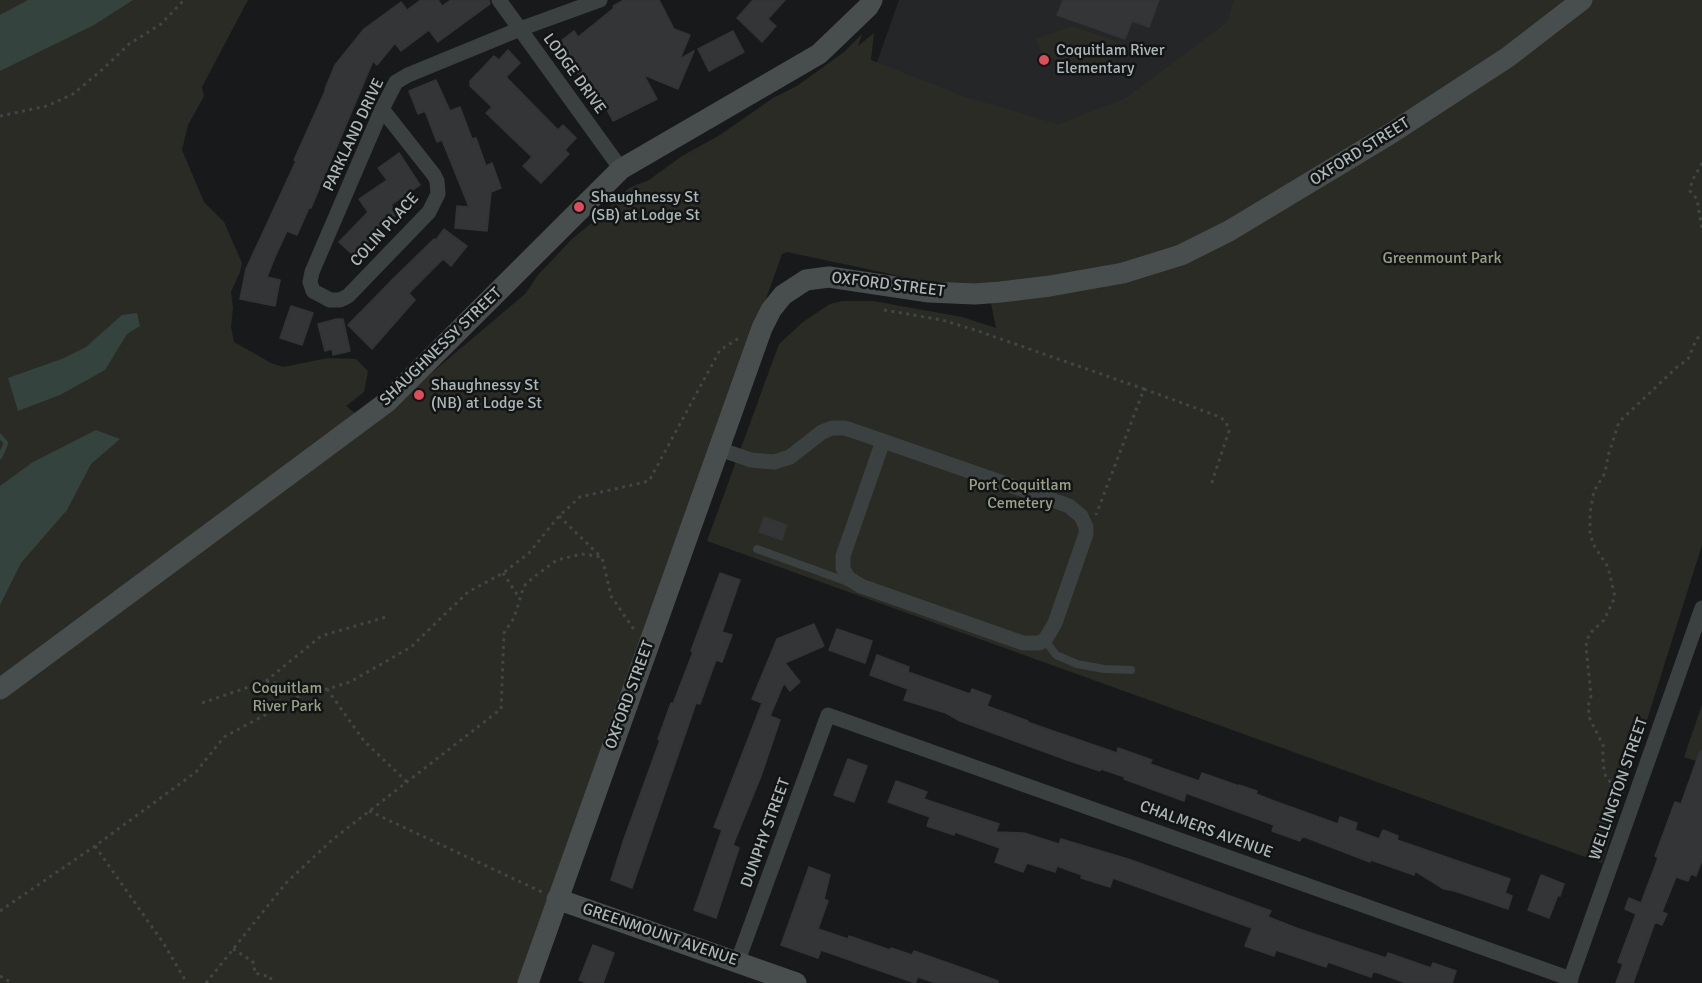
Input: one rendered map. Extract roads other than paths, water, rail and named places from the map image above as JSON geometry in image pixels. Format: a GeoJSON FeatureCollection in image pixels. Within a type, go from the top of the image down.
{"type":"FeatureCollection","features":[{"type":"Feature","properties":{"kind":"street","name":"LODGE DRIVE"},"geometry":{"type":"LineString","coordinates":[[499,0],[621,169]]}},
{"type":"Feature","properties":{"kind":"street","name":"PARKLAND DRIVE"},"geometry":{"type":"LineString","coordinates":[[312,272],[382,109],[396,82],[520,29],[600,0]]}},
{"type":"Feature","properties":{"kind":"street","name":"SHAUGHNESSY STREET"},"geometry":{"type":"LineString","coordinates":[[0,689],[386,404],[621,169],[819,54],[872,0]]}},
{"type":"Feature","properties":{"kind":"street","name":"OXFORD STREET"},"geometry":{"type":"LineString","coordinates":[[528,983],[766,320],[783,295],[800,283],[814,278],[829,277],[929,292],[975,294],[1026,290],[1144,268],[1181,255],[1229,231],[1390,134],[1516,51],[1582,0]]}},
{"type":"Feature","properties":{"kind":"street","name":"COLIN PLACE"},"geometry":{"type":"LineString","coordinates":[[312,272],[310,282],[314,291],[330,300],[340,300],[348,296],[429,212],[435,201],[438,188],[434,175],[382,109]]}},
{"type":"Feature","properties":{"kind":"street"},"geometry":{"type":"LineString","coordinates":[[719,449],[767,463],[790,457],[818,434],[832,428],[844,428],[883,441],[1061,503],[1077,511],[1084,521],[1086,534],[1055,624],[1045,640],[1039,643],[1023,643],[861,586],[854,583],[845,573],[843,556],[883,441]]}},
{"type":"Feature","properties":{"kind":"street","name":"WELLINGTON STREET"},"geometry":{"type":"LineString","coordinates":[[1570,981],[1640,782],[1699,628],[1702,608]]}},
{"type":"Feature","properties":{"kind":"street","name":"DUNPHY STREET"},"geometry":{"type":"LineString","coordinates":[[737,963],[828,715]]}},
{"type":"Feature","properties":{"kind":"street","name":"CHALMERS AVENUE"},"geometry":{"type":"LineString","coordinates":[[828,715],[1570,981]]}},
{"type":"Feature","properties":{"kind":"street","name":"GREENMOUNT AVENUE"},"geometry":{"type":"LineString","coordinates":[[557,899],[796,983]]}},
{"type":"Feature","properties":{"kind":"lane"},"geometry":{"type":"LineString","coordinates":[[757,549],[861,586]]}},
{"type":"Feature","properties":{"kind":"lane"},"geometry":{"type":"LineString","coordinates":[[1045,640],[1056,655],[1077,664],[1104,669],[1131,670]]}},
{"type":"Feature","properties":{"kind":"waterway"},"geometry":{"type":"LineString","coordinates":[[0,436],[6,443],[0,457]]}},
{"type":"Feature","properties":{"kind":"place","name":"Coquitlam River Elementary"},"geometry":{"type":"Point","coordinates":[1044,60]}},
{"type":"Feature","properties":{"kind":"place","name":"Shaughnessy St (SB) at Lodge St"},"geometry":{"type":"Point","coordinates":[579,207]}},
{"type":"Feature","properties":{"kind":"place","name":"Shaughnessy St (NB) at Lodge St"},"geometry":{"type":"Point","coordinates":[419,395]}},
{"type":"Feature","properties":{"kind":"park label","name":"Greenmount Park"},"geometry":{"type":"Point","coordinates":[1442,259]}},
{"type":"Feature","properties":{"kind":"park label","name":"Port Coquitlam Cemetery"},"geometry":{"type":"Point","coordinates":[1020,495]}},
{"type":"Feature","properties":{"kind":"park label","name":"Coquitlam River Park"},"geometry":{"type":"Point","coordinates":[287,698]}}]}
